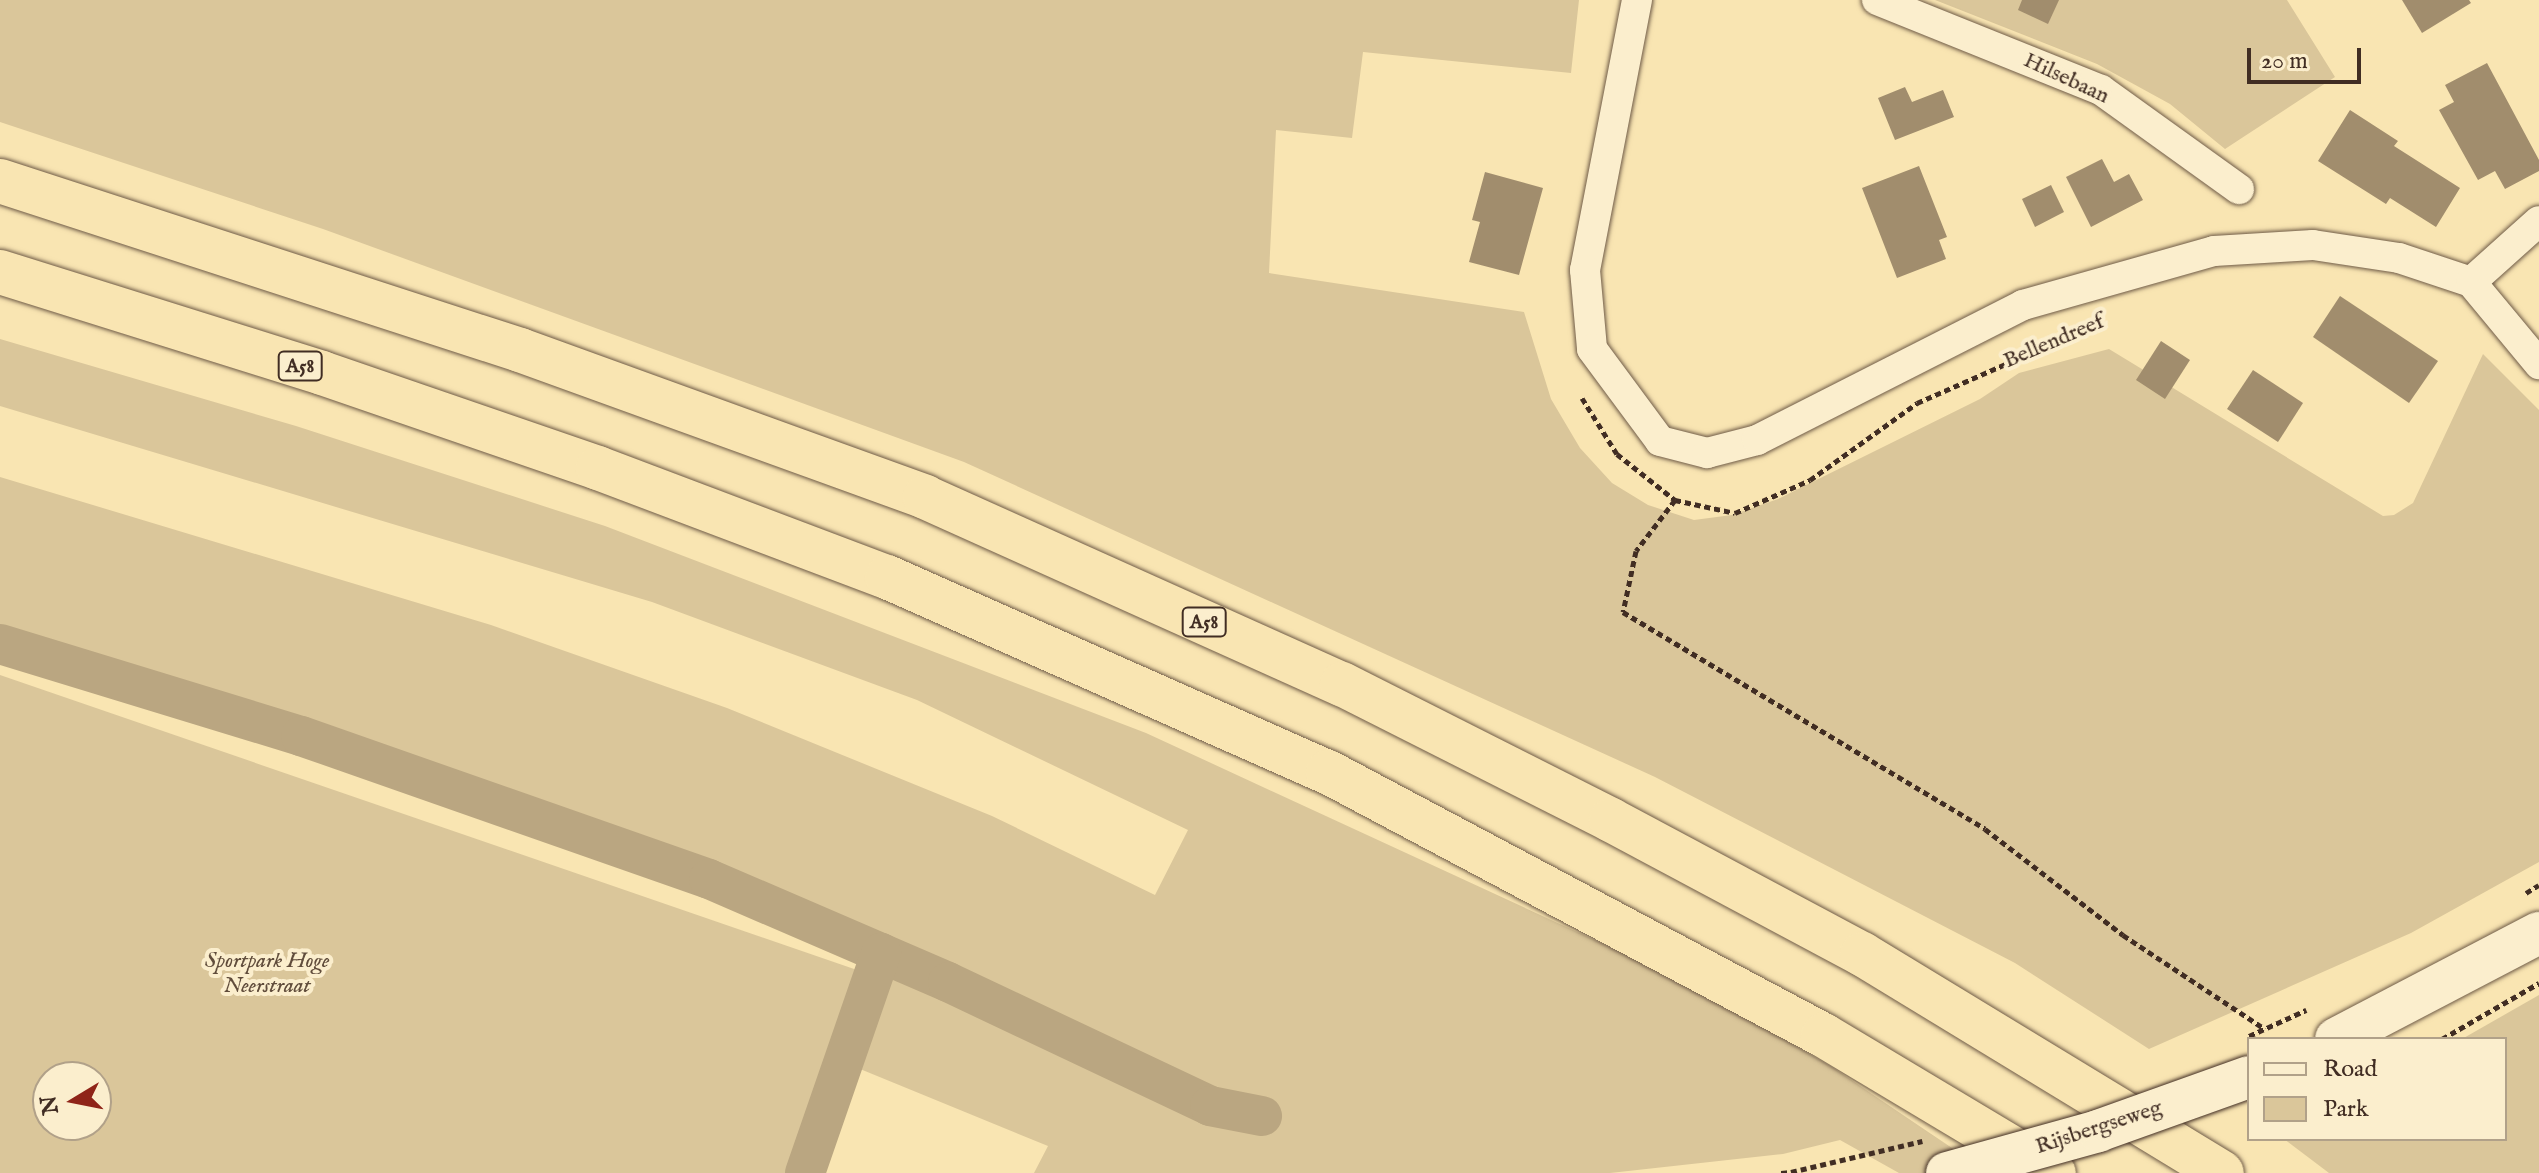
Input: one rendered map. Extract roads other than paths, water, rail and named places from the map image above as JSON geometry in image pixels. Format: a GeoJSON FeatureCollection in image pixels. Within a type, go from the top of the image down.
{"type":"FeatureCollection","features":[{"type":"Feature","properties":{"kind":"highway","name":"A58"},"geometry":{"type":"LineString","coordinates":[[0,181],[520,350],[968,516],[1342,684],[1611,820],[1862,954],[2222,1173]]}},
{"type":"Feature","properties":{"kind":"highway","name":"A58"},"geometry":{"type":"LineString","coordinates":[[0,272],[482,428],[901,583],[1328,772],[1823,1035],[2054,1173]]}},
{"type":"Feature","properties":{"kind":"main road"},"geometry":{"type":"LineString","coordinates":[[2340,1037],[2539,933]]}},
{"type":"Feature","properties":{"kind":"main road","name":"Rijsbergseweg"},"geometry":{"type":"LineString","coordinates":[[1947,1173],[2098,1131],[2247,1078]]}},
{"type":"Feature","properties":{"kind":"street","name":"Bellendreef"},"geometry":{"type":"LineString","coordinates":[[1637,0],[1585,270],[1592,349],[1619,392],[1660,441],[1707,453],[1757,440],[2023,305],[2214,251],[2313,245],[2399,258],[2471,282]]}},
{"type":"Feature","properties":{"kind":"street","name":"Hilsebaan"},"geometry":{"type":"LineString","coordinates":[[1877,0],[2101,90],[2239,189]]}},
{"type":"Feature","properties":{"kind":"street"},"geometry":{"type":"LineString","coordinates":[[2539,221],[2471,282],[2539,364]]}},
{"type":"Feature","properties":{"kind":"waterway"},"geometry":{"type":"LineString","coordinates":[[0,644],[301,736],[709,879],[948,982],[1210,1106],[1262,1116]]}},
{"type":"Feature","properties":{"kind":"waterway"},"geometry":{"type":"LineString","coordinates":[[805,1173],[881,953]]}},
{"type":"Feature","properties":{"kind":"park label","name":"Sportpark Hoge Neerstraat"},"geometry":{"type":"Point","coordinates":[267,974]}}]}
